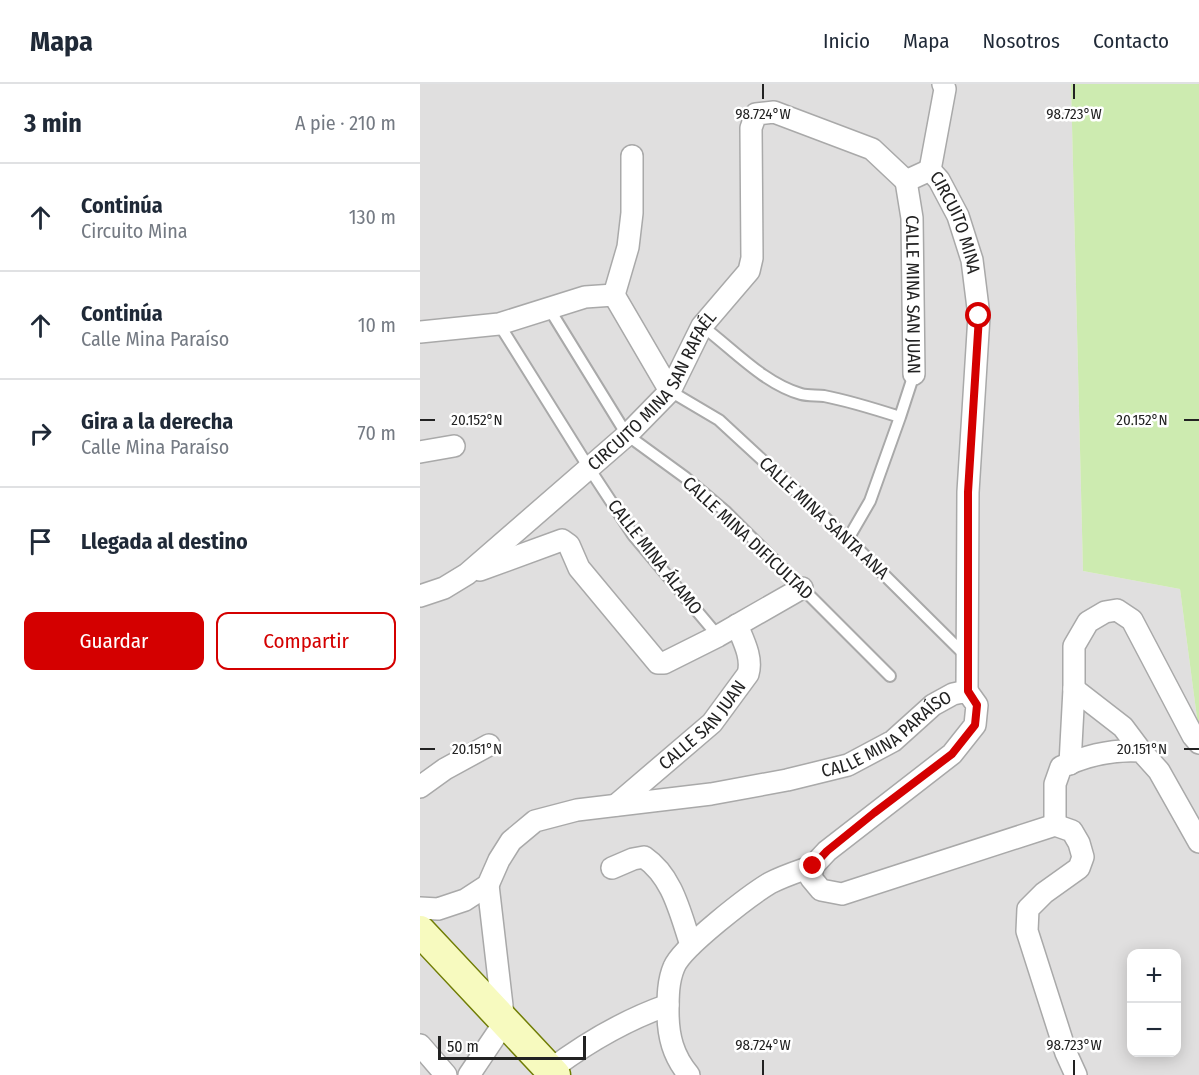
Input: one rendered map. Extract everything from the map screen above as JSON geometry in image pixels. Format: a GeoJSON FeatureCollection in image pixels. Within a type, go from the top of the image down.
{"type":"FeatureCollection","features":[{"type":"Feature","properties":{"kind":"main road"},"geometry":{"type":"LineString","coordinates":[[420,931],[552,1072]]}},
{"type":"Feature","properties":{"kind":"street"},"geometry":{"type":"LineString","coordinates":[[930,170],[945,89],[943,84]]}},
{"type":"Feature","properties":{"kind":"street","name":"CIRCUITO MINA"},"geometry":{"type":"LineString","coordinates":[[756,114],[774,112],[872,149],[906,182],[930,170],[939,180],[958,216],[972,260],[979,316],[968,492],[968,691]]}},
{"type":"Feature","properties":{"kind":"street","name":"CIRCUITO MINA SAN RAFAÉL"},"geometry":{"type":"LineString","coordinates":[[420,596],[444,588],[467,574],[627,435],[669,391],[702,326],[748,271],[752,258],[751,128],[756,114]]}},
{"type":"Feature","properties":{"kind":"street"},"geometry":{"type":"LineString","coordinates":[[632,156],[632,213],[628,247],[614,296],[669,391]]}},
{"type":"Feature","properties":{"kind":"street","name":"CALLE MINA SAN JUAN"},"geometry":{"type":"LineString","coordinates":[[906,182],[912,218],[914,374]]}},
{"type":"Feature","properties":{"kind":"street"},"geometry":{"type":"LineString","coordinates":[[420,332],[499,324],[550,310],[585,297],[614,296]]}},
{"type":"Feature","properties":{"kind":"street"},"geometry":{"type":"LineString","coordinates":[[420,452],[454,446]]}},
{"type":"Feature","properties":{"kind":"street"},"geometry":{"type":"LineString","coordinates":[[467,574],[562,540],[569,545],[579,568],[658,663],[664,663],[718,636],[802,588]]}},
{"type":"Feature","properties":{"kind":"street"},"geometry":{"type":"LineString","coordinates":[[1070,764],[1074,646],[1088,622],[1105,612],[1117,610],[1132,620],[1193,736],[1199,743]]}},
{"type":"Feature","properties":{"kind":"street","name":"CALLE SAN JUAN"},"geometry":{"type":"LineString","coordinates":[[616,805],[712,723],[748,674],[750,667],[745,643],[737,626]]}},
{"type":"Feature","properties":{"kind":"street"},"geometry":{"type":"LineString","coordinates":[[1074,689],[1123,727],[1159,771],[1199,842]]}},
{"type":"Feature","properties":{"kind":"street","name":"CALLE MINA PARAÍSO"},"geometry":{"type":"LineString","coordinates":[[488,885],[499,860],[511,841],[536,821],[577,810],[711,794],[787,780],[848,765],[892,741],[933,705],[952,694],[968,691],[977,705],[975,725],[952,754],[874,813],[827,851],[813,866]]}},
{"type":"Feature","properties":{"kind":"street"},"geometry":{"type":"LineString","coordinates":[[420,788],[445,770],[489,745]]}},
{"type":"Feature","properties":{"kind":"street"},"geometry":{"type":"LineString","coordinates":[[1055,825],[1055,784],[1061,767],[1080,758],[1124,750],[1141,751]]}},
{"type":"Feature","properties":{"kind":"street"},"geometry":{"type":"LineString","coordinates":[[813,866],[811,878],[821,890],[842,894],[1055,825],[1072,831],[1083,857],[1079,868],[1044,893],[1028,909],[1027,931],[1066,1053],[1076,1075]]}},
{"type":"Feature","properties":{"kind":"street"},"geometry":{"type":"LineString","coordinates":[[612,868],[644,857],[654,864],[669,882],[691,945]]}},
{"type":"Feature","properties":{"kind":"street"},"geometry":{"type":"LineString","coordinates":[[689,1075],[680,1065],[669,1041],[669,982],[675,964],[691,945],[751,896],[772,882],[813,866]]}},
{"type":"Feature","properties":{"kind":"street"},"geometry":{"type":"LineString","coordinates":[[420,908],[438,909],[465,900],[488,885],[504,1023],[469,1075]]}},
{"type":"Feature","properties":{"kind":"street"},"geometry":{"type":"LineString","coordinates":[[552,1072],[577,1049],[601,1035],[668,1005]]}},
{"type":"Feature","properties":{"kind":"street"},"geometry":{"type":"LineString","coordinates":[[420,1046],[446,1075]]}},
{"type":"Feature","properties":{"kind":"lane","name":"CALLE MINA DIFICULTAD"},"geometry":{"type":"LineString","coordinates":[[550,310],[627,435],[686,478],[724,511],[890,676]]}},
{"type":"Feature","properties":{"kind":"lane","name":"CALLE MINA ÁLAMO"},"geometry":{"type":"LineString","coordinates":[[499,324],[633,535],[718,636]]}},
{"type":"Feature","properties":{"kind":"lane"},"geometry":{"type":"LineString","coordinates":[[702,326],[769,378],[786,388],[803,395],[847,401],[900,417]]}},
{"type":"Feature","properties":{"kind":"lane","name":"CALLE MINA SAN JUAN"},"geometry":{"type":"LineString","coordinates":[[848,538],[870,501],[914,374]]}},
{"type":"Feature","properties":{"kind":"lane","name":"CALLE MINA SANTA ANA"},"geometry":{"type":"LineString","coordinates":[[669,391],[719,420],[848,538],[968,657]]}},
{"type":"Feature","properties":{"kind":"shaded area"},"geometry":{"type":"Polygon","coordinates":[[[420,84],[1071,84],[1083,571],[1180,589],[1199,733],[1199,1075],[420,1075],[420,84]]]}},
{"type":"Feature","properties":{"kind":"green space"},"geometry":{"type":"Polygon","coordinates":[[[1071,84],[1199,84],[1199,733],[1180,589],[1083,571],[1071,84]]]}},
{"type":"Feature","properties":{"kind":"route"},"geometry":{"type":"LineString","coordinates":[[813,866],[827,851],[874,813],[952,754],[975,725],[977,705],[968,691],[968,492],[979,316]]}}]}
